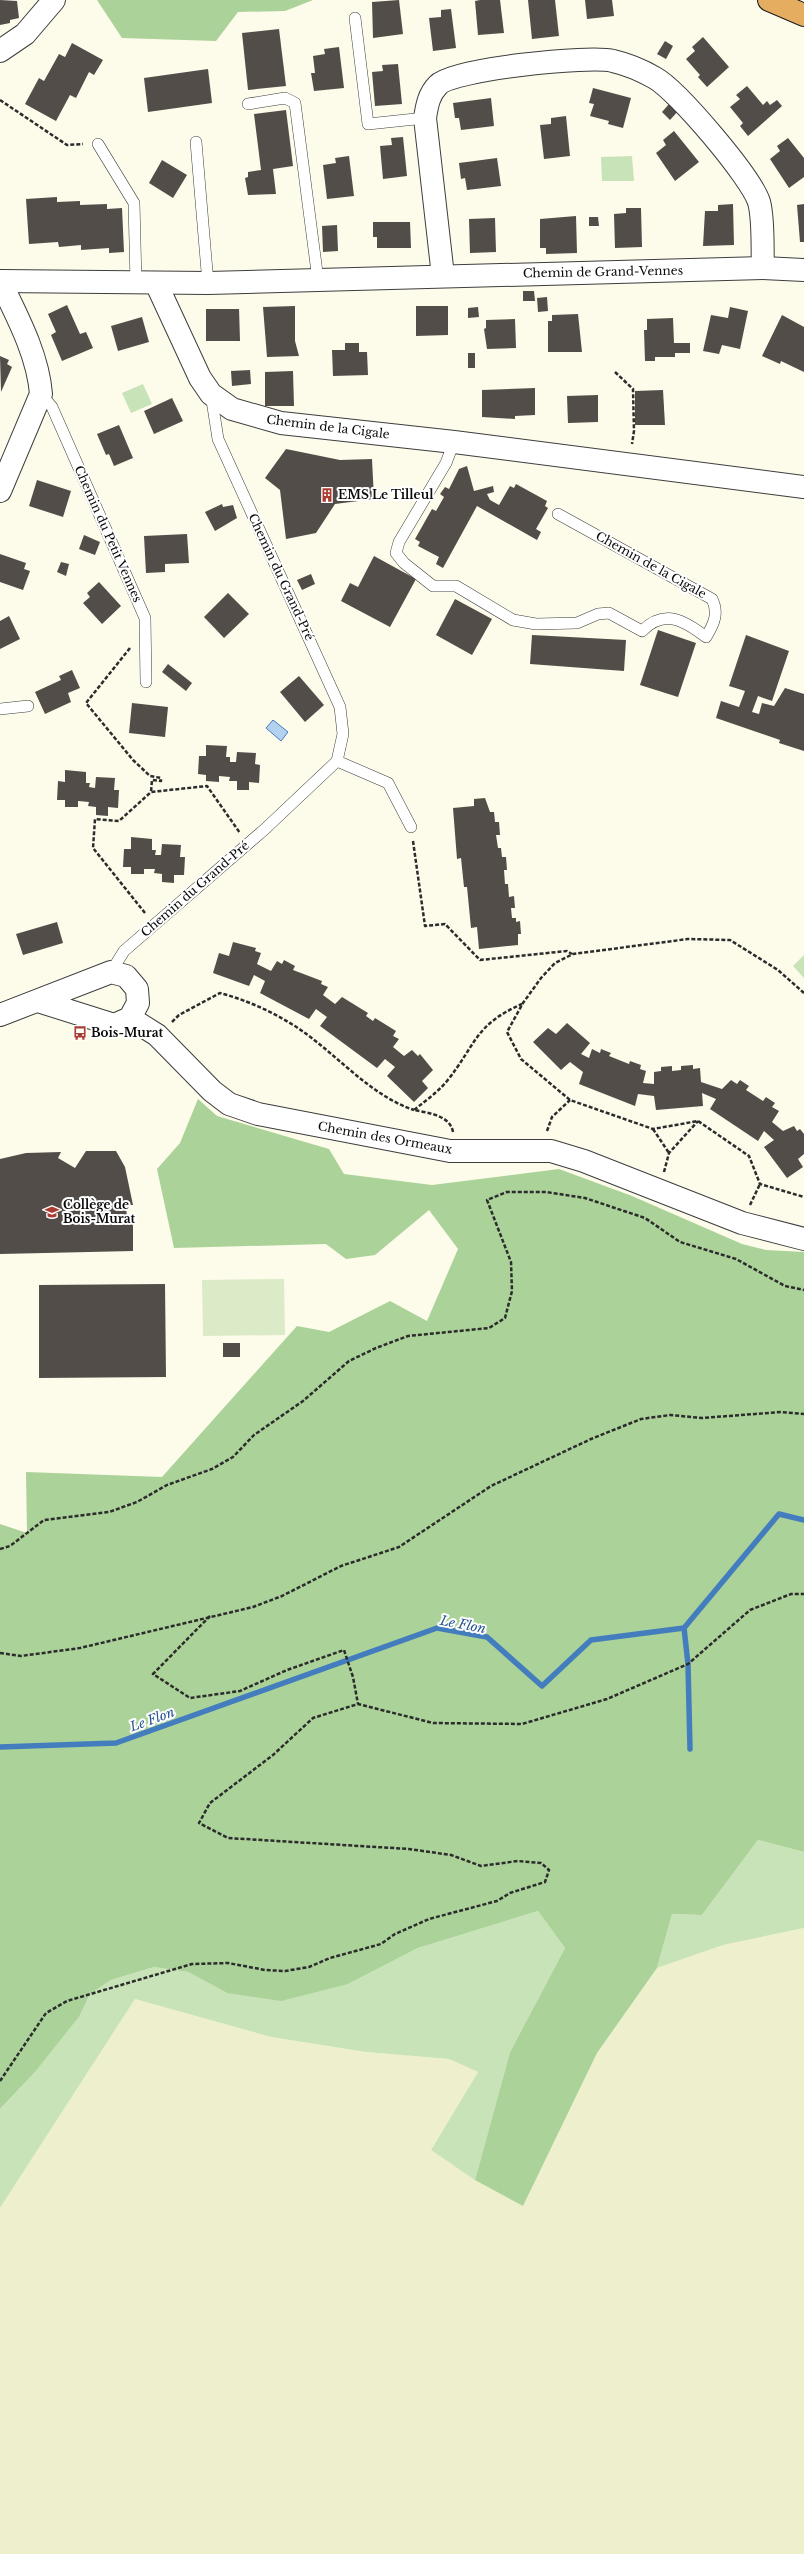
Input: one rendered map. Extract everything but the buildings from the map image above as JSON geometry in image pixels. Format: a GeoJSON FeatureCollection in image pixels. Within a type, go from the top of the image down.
{"type":"FeatureCollection","features":[{"type":"Feature","properties":{"kind":"highway"},"geometry":{"type":"LineString","coordinates":[[769,0],[804,15]]}},
{"type":"Feature","properties":{"kind":"street"},"geometry":{"type":"LineString","coordinates":[[0,51],[25,34],[54,0]]}},
{"type":"Feature","properties":{"kind":"street"},"geometry":{"type":"LineString","coordinates":[[443,276],[425,118],[428,100],[439,84],[457,75],[572,59],[612,60],[656,78],[681,99],[752,185],[759,204],[763,268]]}},
{"type":"Feature","properties":{"kind":"street","name":"Chemin de Grand-Vennes"},"geometry":{"type":"LineString","coordinates":[[0,281],[208,283],[763,268],[804,270]]}},
{"type":"Feature","properties":{"kind":"street"},"geometry":{"type":"LineString","coordinates":[[0,281],[34,358],[40,378],[41,394],[0,491]]}},
{"type":"Feature","properties":{"kind":"street","name":"Chemin de la Cigale"},"geometry":{"type":"LineString","coordinates":[[146,282],[200,378],[211,394],[232,410],[281,423],[454,442],[804,487]]}},
{"type":"Feature","properties":{"kind":"street"},"geometry":{"type":"LineString","coordinates":[[0,1015],[110,972],[126,976],[137,989],[138,1004],[130,1018],[114,1025],[38,1001]]}},
{"type":"Feature","properties":{"kind":"street","name":"Chemin des Ormeaux"},"geometry":{"type":"LineString","coordinates":[[130,1018],[157,1035],[212,1091],[229,1104],[258,1114],[450,1151],[551,1151],[584,1161],[742,1223],[804,1239]]}},
{"type":"Feature","properties":{"kind":"lane"},"geometry":{"type":"LineString","coordinates":[[355,18],[368,124],[425,118]]}},
{"type":"Feature","properties":{"kind":"lane"},"geometry":{"type":"LineString","coordinates":[[248,104],[285,98],[295,103],[318,280]]}},
{"type":"Feature","properties":{"kind":"lane"},"geometry":{"type":"LineString","coordinates":[[196,142],[208,283]]}},
{"type":"Feature","properties":{"kind":"lane"},"geometry":{"type":"LineString","coordinates":[[98,144],[134,202],[146,282]]}},
{"type":"Feature","properties":{"kind":"lane","name":"Chemin du Petit Vennes"},"geometry":{"type":"LineString","coordinates":[[41,394],[52,406],[56,414],[145,618],[146,682]]}},
{"type":"Feature","properties":{"kind":"lane","name":"Chemin du Grand-Pré"},"geometry":{"type":"LineString","coordinates":[[110,972],[124,951],[248,845],[337,761],[343,734],[340,707],[218,439],[211,394]]}},
{"type":"Feature","properties":{"kind":"lane","name":"Chemin de la Cigale"},"geometry":{"type":"LineString","coordinates":[[454,442],[446,463],[399,542],[396,553],[404,563],[433,586],[456,586],[514,620],[536,624],[578,623],[598,614],[610,614],[642,631],[649,624],[671,618],[689,623],[706,637],[714,623],[716,607],[712,599],[558,514]]}},
{"type":"Feature","properties":{"kind":"lane"},"geometry":{"type":"LineString","coordinates":[[0,709],[28,706]]}},
{"type":"Feature","properties":{"kind":"lane"},"geometry":{"type":"LineString","coordinates":[[337,761],[388,783],[411,827]]}},
{"type":"Feature","properties":{"kind":"path"},"geometry":{"type":"LineString","coordinates":[[0,100],[67,145],[98,144]]}},
{"type":"Feature","properties":{"kind":"path"},"geometry":{"type":"LineString","coordinates":[[615,372],[633,389],[634,431],[631,451]]}},
{"type":"Feature","properties":{"kind":"path"},"geometry":{"type":"LineString","coordinates":[[146,628],[86,704],[133,760],[150,776],[161,778],[161,781],[152,780],[151,792]]}},
{"type":"Feature","properties":{"kind":"path"},"geometry":{"type":"LineString","coordinates":[[154,925],[93,848],[95,819],[119,821],[151,792],[207,786],[248,845]]}},
{"type":"Feature","properties":{"kind":"path"},"geometry":{"type":"LineString","coordinates":[[411,827],[426,926],[445,924],[480,960],[567,951],[573,954]]}},
{"type":"Feature","properties":{"kind":"path"},"geometry":{"type":"LineString","coordinates":[[749,1207],[760,1184],[749,1156],[698,1121],[654,1128],[570,1100],[520,1059],[507,1032],[523,1003],[540,978],[555,963],[573,954],[688,939],[730,940],[778,970],[804,993]]}},
{"type":"Feature","properties":{"kind":"path"},"geometry":{"type":"LineString","coordinates":[[169,1024],[179,1015],[220,994],[247,1000],[305,1032],[394,1103],[414,1110],[440,1115],[453,1128],[454,1134]]}},
{"type":"Feature","properties":{"kind":"path"},"geometry":{"type":"LineString","coordinates":[[414,1110],[447,1081],[478,1034],[500,1014],[523,1003]]}},
{"type":"Feature","properties":{"kind":"path"},"geometry":{"type":"LineString","coordinates":[[545,1135],[552,1117],[570,1100]]}},
{"type":"Feature","properties":{"kind":"path"},"geometry":{"type":"LineString","coordinates":[[663,1173],[669,1153],[698,1121]]}},
{"type":"Feature","properties":{"kind":"path"},"geometry":{"type":"LineString","coordinates":[[654,1128],[669,1153]]}},
{"type":"Feature","properties":{"kind":"path"},"geometry":{"type":"LineString","coordinates":[[760,1184],[804,1197]]}},
{"type":"Feature","properties":{"kind":"path"},"geometry":{"type":"LineString","coordinates":[[0,1549],[10,1546],[44,1520],[109,1512],[137,1502],[167,1485],[212,1469],[233,1457],[254,1435],[303,1401],[349,1361],[376,1348],[408,1336],[489,1328],[504,1318],[512,1291],[511,1262],[487,1200],[507,1192],[546,1192],[585,1198],[645,1218],[680,1242],[736,1259],[785,1286],[804,1290]]}},
{"type":"Feature","properties":{"kind":"path"},"geometry":{"type":"LineString","coordinates":[[0,1653],[21,1656],[80,1648],[253,1607],[282,1596],[341,1566],[400,1547],[491,1486],[591,1439],[641,1419],[670,1415],[702,1418],[774,1412],[804,1414]]}},
{"type":"Feature","properties":{"kind":"path"},"geometry":{"type":"LineString","coordinates":[[0,2082],[46,2013],[67,2001],[192,1964],[228,1963],[265,1970],[285,1971],[309,1967],[330,1958],[381,1944],[395,1934],[429,1919],[497,1901],[510,1893],[545,1882],[549,1870],[541,1863],[518,1861],[481,1866],[451,1856],[409,1849],[228,1838],[198,1824],[210,1802],[274,1755],[313,1718],[358,1704],[433,1723],[522,1724],[607,1699],[688,1664],[750,1610],[791,1594],[804,1594]]}},
{"type":"Feature","properties":{"kind":"path"},"geometry":{"type":"LineString","coordinates":[[210,1616],[153,1674],[190,1698],[240,1691],[287,1670],[344,1650],[353,1677],[358,1704]]}},
{"type":"Feature","properties":{"kind":"green space"},"geometry":{"type":"Polygon","coordinates":[[[97,0],[313,0],[285,11],[238,12],[216,41],[122,38],[97,0]]]}},
{"type":"Feature","properties":{"kind":"green space"},"geometry":{"type":"Polygon","coordinates":[[[632,156],[634,181],[602,181],[601,157],[632,156]]]}},
{"type":"Feature","properties":{"kind":"green space"},"geometry":{"type":"Polygon","coordinates":[[[143,384],[152,404],[131,413],[122,393],[143,384]]]}},
{"type":"Feature","properties":{"kind":"green space"},"geometry":{"type":"Polygon","coordinates":[[[804,955],[804,978],[793,966],[804,955]]]}},
{"type":"Feature","properties":{"kind":"green space"},"geometry":{"type":"Polygon","coordinates":[[[198,1099],[217,1116],[329,1149],[344,1174],[432,1185],[559,1169],[632,1196],[742,1244],[766,1250],[804,1252],[804,1852],[758,1840],[702,1915],[672,1914],[657,1968],[597,2053],[523,2206],[475,2180],[510,2052],[565,1948],[538,1911],[418,1948],[348,1984],[281,2001],[227,1993],[188,1972],[154,1967],[111,1980],[90,1994],[79,2017],[36,2071],[0,2109],[0,1524],[27,1533],[26,1472],[162,1477],[297,1326],[329,1332],[390,1301],[427,1321],[458,1249],[429,1210],[375,1255],[346,1259],[326,1244],[174,1248],[157,1169],[180,1143],[198,1099]]]}},
{"type":"Feature","properties":{"kind":"green space"},"geometry":{"type":"Polygon","coordinates":[[[284,1279],[285,1335],[203,1336],[202,1280],[284,1279]]]}},
{"type":"Feature","properties":{"kind":"green space"},"geometry":{"type":"Polygon","coordinates":[[[758,1840],[804,1852],[804,1928],[723,1945],[657,1968],[672,1914],[702,1915],[758,1840]]]}},
{"type":"Feature","properties":{"kind":"green space"},"geometry":{"type":"Polygon","coordinates":[[[538,1911],[565,1948],[510,2052],[475,2180],[431,2150],[478,2072],[449,2059],[366,2052],[271,2037],[135,1999],[0,2208],[0,2109],[36,2071],[79,2017],[90,1994],[111,1980],[154,1967],[188,1972],[227,1993],[348,1984],[418,1948],[538,1911]]]}},
{"type":"Feature","properties":{"kind":"green space"},"geometry":{"type":"Polygon","coordinates":[[[804,1928],[804,2554],[0,2554],[0,2208],[135,1999],[271,2037],[366,2052],[449,2059],[478,2072],[431,2150],[476,2180],[523,2206],[597,2053],[657,1968],[723,1945],[804,1928]]]}},
{"type":"Feature","properties":{"kind":"water"},"geometry":{"type":"Polygon","coordinates":[[[273,720],[288,732],[281,741],[266,728],[273,720]]]}},
{"type":"Feature","properties":{"kind":"waterway","name":"Le Flon"},"geometry":{"type":"LineString","coordinates":[[0,1747],[116,1743],[437,1628],[487,1637],[542,1686],[591,1640],[684,1628],[779,1514],[804,1520]]}},
{"type":"Feature","properties":{"kind":"waterway"},"geometry":{"type":"LineString","coordinates":[[684,1628],[688,1664],[690,1749]]}},
{"type":"Feature","properties":{"kind":"place","name":"EMS Le Tilleul"},"geometry":{"type":"Point","coordinates":[327,495]}},
{"type":"Feature","properties":{"kind":"place","name":"Bois-Murat"},"geometry":{"type":"Point","coordinates":[80,1033]}},
{"type":"Feature","properties":{"kind":"place","name":"Collège de Bois-Murat"},"geometry":{"type":"Point","coordinates":[52,1212]}}]}
